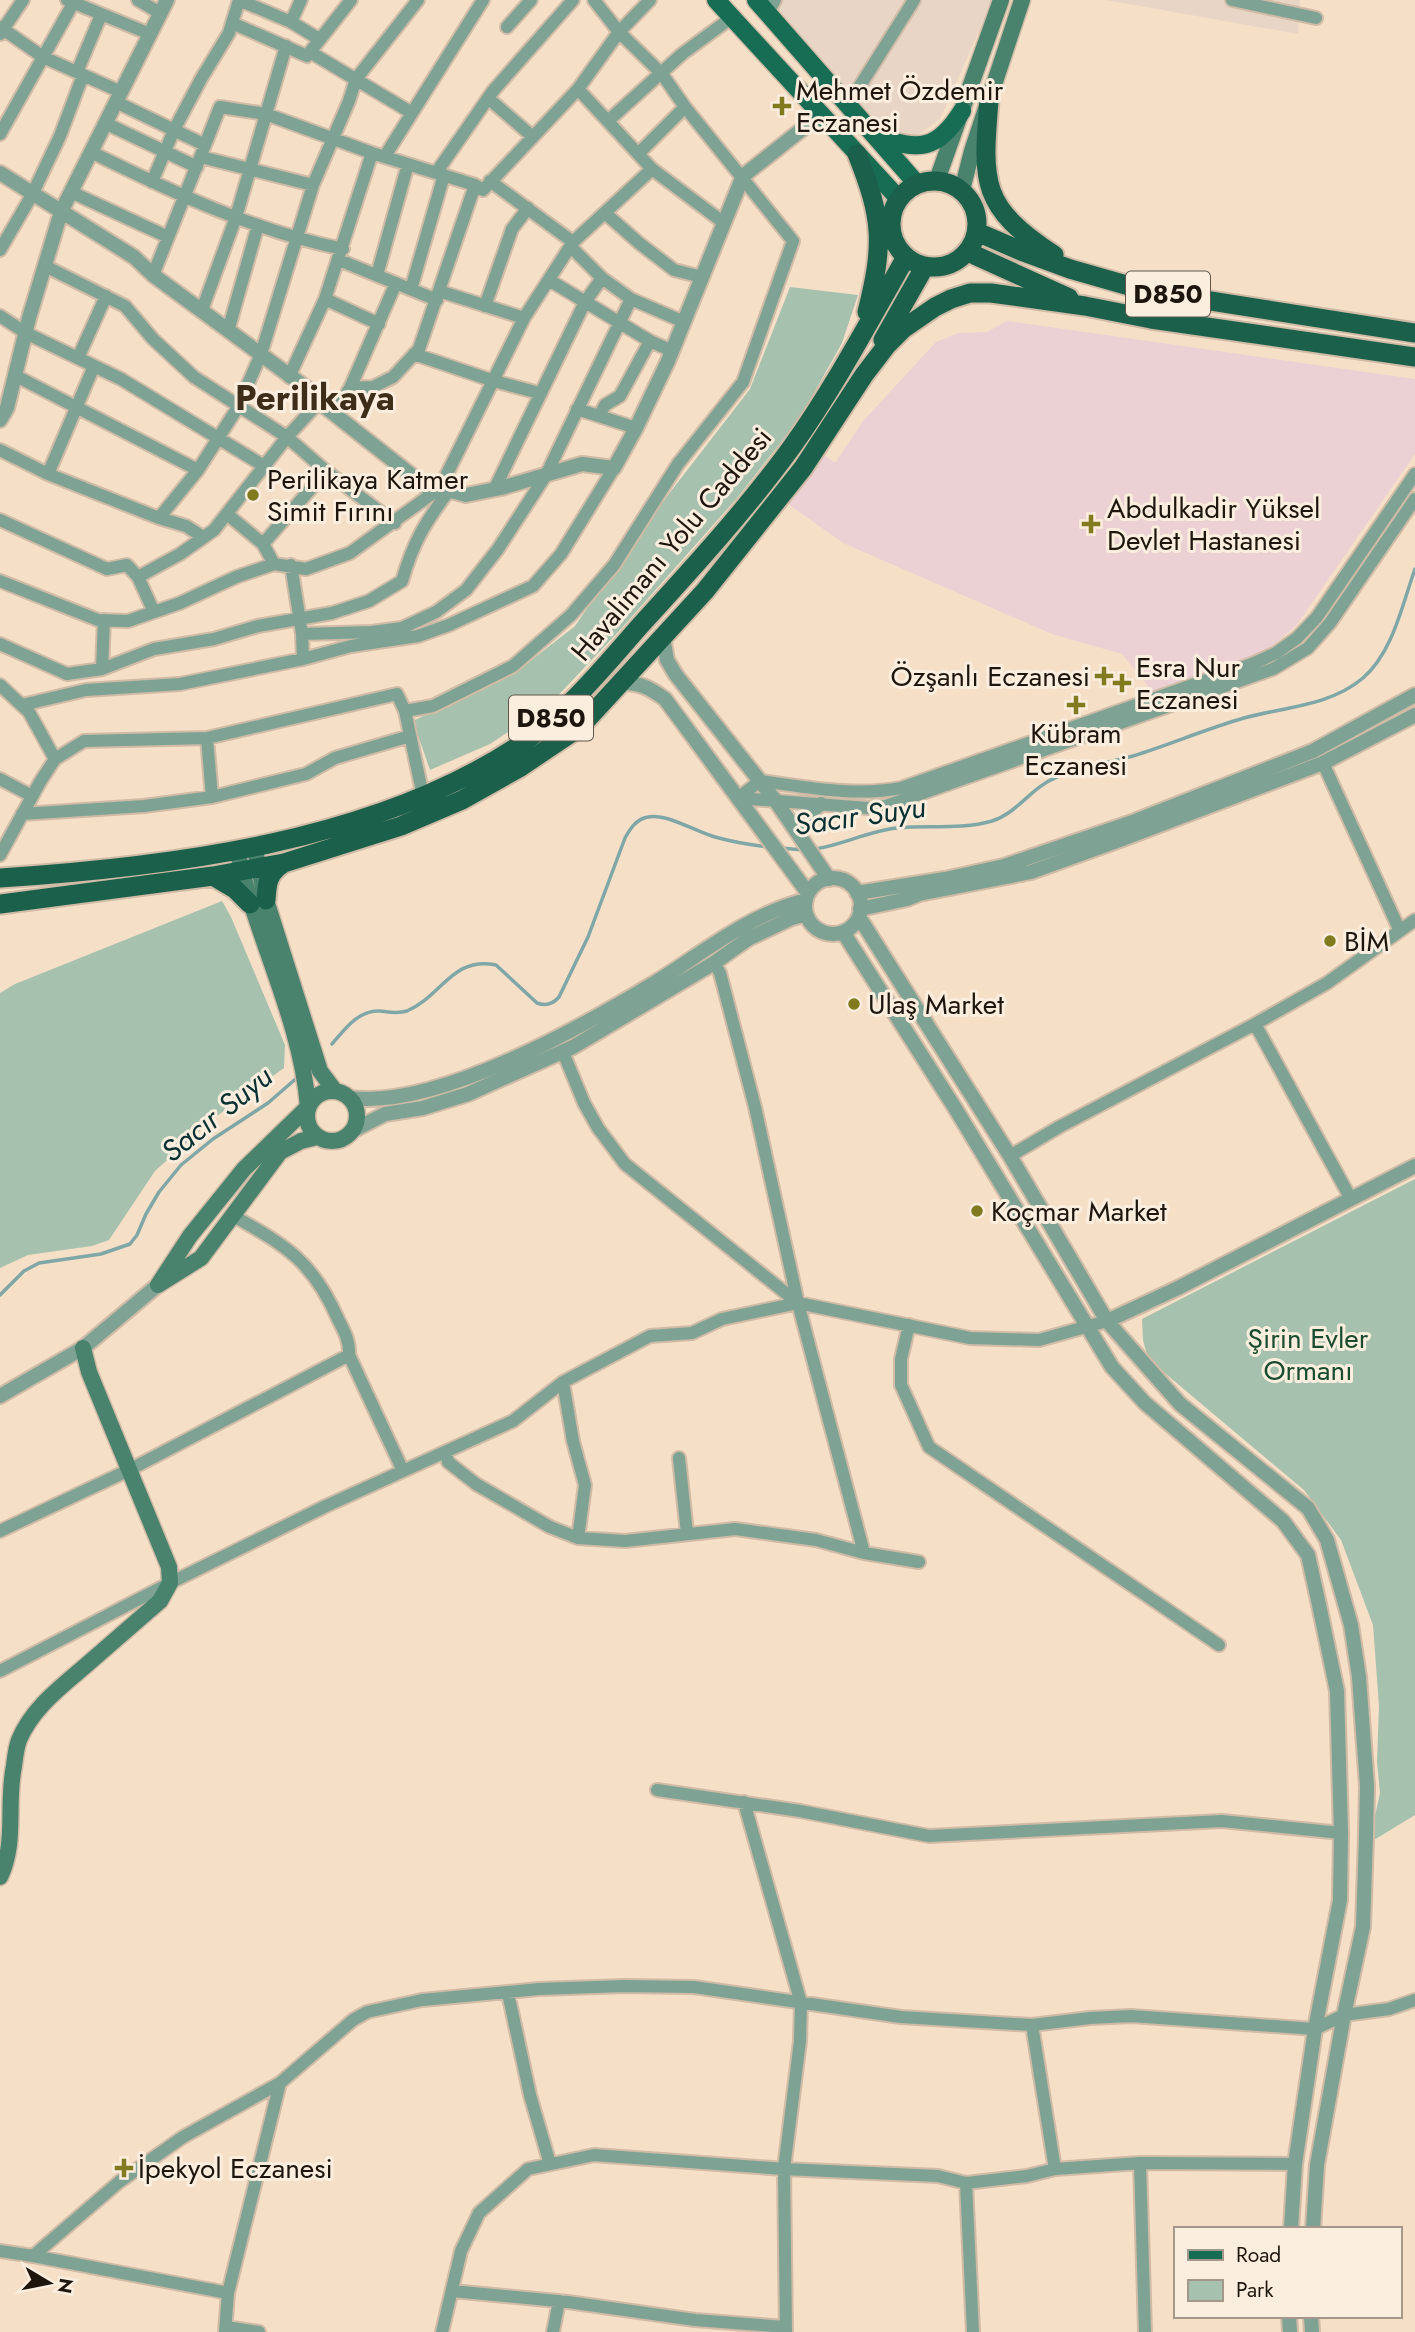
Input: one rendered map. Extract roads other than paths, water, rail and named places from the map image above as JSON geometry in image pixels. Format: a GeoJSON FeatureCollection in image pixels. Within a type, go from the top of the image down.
{"type":"FeatureCollection","features":[{"type":"Feature","properties":{"kind":"highway"},"geometry":{"type":"LineString","coordinates":[[989,101],[985,154],[988,180],[997,206],[1025,236],[1078,272]]}},
{"type":"Feature","properties":{"kind":"highway"},"geometry":{"type":"LineString","coordinates":[[855,345],[867,312],[877,270],[879,230],[875,205],[857,153]]}},
{"type":"Feature","properties":{"kind":"highway"},"geometry":{"type":"LineString","coordinates":[[937,180],[951,183],[962,190],[976,213],[976,232],[968,252],[945,266],[925,266],[906,257],[897,247],[892,234],[891,220],[899,199],[917,184],[937,180]]}},
{"type":"Feature","properties":{"kind":"highway","name":"D850"},"geometry":{"type":"LineString","coordinates":[[976,232],[1078,272],[1147,291],[1415,333]]}},
{"type":"Feature","properties":{"kind":"highway"},"geometry":{"type":"LineString","coordinates":[[968,252],[1085,306]]}},
{"type":"Feature","properties":{"kind":"highway","name":"Havalimanı Yolu Caddesi"},"geometry":{"type":"LineString","coordinates":[[0,878],[79,873],[245,848],[330,829],[423,796],[519,745],[578,695],[693,567],[789,450],[830,389],[906,257]]}},
{"type":"Feature","properties":{"kind":"highway","name":"D850"},"geometry":{"type":"LineString","coordinates":[[864,375],[925,266]]}},
{"type":"Feature","properties":{"kind":"highway","name":"D850"},"geometry":{"type":"LineString","coordinates":[[864,375],[903,329],[935,307],[970,293],[990,293],[1085,306],[1151,319],[1415,357]]}},
{"type":"Feature","properties":{"kind":"highway","name":"Havalimanı Yolu Caddesi"},"geometry":{"type":"LineString","coordinates":[[0,904],[213,876],[284,863],[401,826],[462,800],[519,768],[580,727],[705,591],[803,468],[864,375]]}},
{"type":"Feature","properties":{"kind":"highway"},"geometry":{"type":"LineString","coordinates":[[213,876],[258,902],[267,880],[274,870],[284,863]]}},
{"type":"Feature","properties":{"kind":"main road"},"geometry":{"type":"LineString","coordinates":[[716,0],[899,199]]}},
{"type":"Feature","properties":{"kind":"main road"},"geometry":{"type":"LineString","coordinates":[[937,180],[1001,0]]}},
{"type":"Feature","properties":{"kind":"main road"},"geometry":{"type":"LineString","coordinates":[[962,190],[1022,0]]}},
{"type":"Feature","properties":{"kind":"main road"},"geometry":{"type":"LineString","coordinates":[[766,4],[917,184]]}},
{"type":"Feature","properties":{"kind":"main road"},"geometry":{"type":"LineString","coordinates":[[875,136],[900,144],[916,145],[936,141],[949,132],[962,111]]}},
{"type":"Feature","properties":{"kind":"main road"},"geometry":{"type":"LineString","coordinates":[[245,848],[302,1058],[309,1107],[307,1123],[317,1137]]}},
{"type":"Feature","properties":{"kind":"main road"},"geometry":{"type":"LineString","coordinates":[[158,1285],[201,1258],[280,1152],[301,1141],[317,1137],[332,1142],[341,1141],[354,1130],[358,1114],[350,1098],[335,1091],[320,1071],[258,902]]}},
{"type":"Feature","properties":{"kind":"main road"},"geometry":{"type":"LineString","coordinates":[[158,1285],[190,1236],[244,1169],[309,1107],[319,1094],[335,1091]]}},
{"type":"Feature","properties":{"kind":"main road"},"geometry":{"type":"LineString","coordinates":[[0,1877],[7,1862],[11,1839],[9,1804],[13,1770],[19,1741],[32,1718],[49,1697],[160,1601],[170,1583],[169,1567],[89,1372],[83,1349]]}},
{"type":"Feature","properties":{"kind":"street"},"geometry":{"type":"LineString","coordinates":[[23,0],[1,31],[174,130],[201,157]]}},
{"type":"Feature","properties":{"kind":"street"},"geometry":{"type":"LineString","coordinates":[[2,410],[16,376],[61,212],[164,6],[138,0]]}},
{"type":"Feature","properties":{"kind":"street"},"geometry":{"type":"LineString","coordinates":[[152,182],[174,130],[229,33],[239,0],[292,22],[319,39]]}},
{"type":"Feature","properties":{"kind":"street"},"geometry":{"type":"LineString","coordinates":[[292,22],[301,0]]}},
{"type":"Feature","properties":{"kind":"street"},"geometry":{"type":"LineString","coordinates":[[232,23],[307,56],[351,0]]}},
{"type":"Feature","properties":{"kind":"street"},"geometry":{"type":"LineString","coordinates":[[159,518],[198,470],[238,407],[261,354],[313,185],[356,79],[418,0]]}},
{"type":"Feature","properties":{"kind":"street"},"geometry":{"type":"LineString","coordinates":[[289,377],[325,299],[379,154],[412,113],[483,0]]}},
{"type":"Feature","properties":{"kind":"street"},"geometry":{"type":"LineString","coordinates":[[507,27],[531,0]]}},
{"type":"Feature","properties":{"kind":"street"},"geometry":{"type":"LineString","coordinates":[[411,289],[440,174],[488,98],[573,0]]}},
{"type":"Feature","properties":{"kind":"street"},"geometry":{"type":"LineString","coordinates":[[405,711],[433,706],[513,666],[571,615],[614,565],[678,464],[743,382],[793,242],[743,176],[685,107],[662,74],[619,32],[594,0]]}},
{"type":"Feature","properties":{"kind":"street"},"geometry":{"type":"LineString","coordinates":[[153,275],[220,107],[266,114],[483,190],[578,89],[619,32],[650,0]]}},
{"type":"Feature","properties":{"kind":"street"},"geometry":{"type":"LineString","coordinates":[[848,105],[914,0]]}},
{"type":"Feature","properties":{"kind":"street"},"geometry":{"type":"LineString","coordinates":[[1232,0],[1316,18]]}},
{"type":"Feature","properties":{"kind":"street"},"geometry":{"type":"LineString","coordinates":[[0,134],[71,1],[150,34]]}},
{"type":"Feature","properties":{"kind":"street"},"geometry":{"type":"LineString","coordinates":[[0,250],[32,195],[60,136],[101,15]]}},
{"type":"Feature","properties":{"kind":"street"},"geometry":{"type":"LineString","coordinates":[[608,121],[682,54],[731,18]]}},
{"type":"Feature","properties":{"kind":"street"},"geometry":{"type":"LineString","coordinates":[[202,310],[236,217],[286,46]]}},
{"type":"Feature","properties":{"kind":"street"},"geometry":{"type":"LineString","coordinates":[[310,52],[412,113]]}},
{"type":"Feature","properties":{"kind":"street"},"geometry":{"type":"LineString","coordinates":[[578,89],[652,169],[724,223]]}},
{"type":"Feature","properties":{"kind":"street"},"geometry":{"type":"LineString","coordinates":[[488,98],[533,136]]}},
{"type":"Feature","properties":{"kind":"street"},"geometry":{"type":"LineString","coordinates":[[638,154],[685,107]]}},
{"type":"Feature","properties":{"kind":"street"},"geometry":{"type":"LineString","coordinates":[[22,705],[86,690],[180,684],[303,659],[351,646],[418,636],[449,625],[533,586],[561,554],[636,428],[672,351],[743,176],[820,115]]}},
{"type":"Feature","properties":{"kind":"street"},"geometry":{"type":"LineString","coordinates":[[105,123],[166,152],[201,157],[313,185]]}},
{"type":"Feature","properties":{"kind":"street"},"geometry":{"type":"LineString","coordinates":[[91,152],[185,198],[341,255],[377,275],[411,289],[524,318]]}},
{"type":"Feature","properties":{"kind":"street"},"geometry":{"type":"LineString","coordinates":[[377,275],[408,164]]}},
{"type":"Feature","properties":{"kind":"street"},"geometry":{"type":"LineString","coordinates":[[0,644],[67,674],[102,669],[154,649],[214,639],[258,626],[299,619],[369,601],[402,581],[408,557],[444,490],[524,318],[571,244],[652,169]]}},
{"type":"Feature","properties":{"kind":"street"},"geometry":{"type":"LineString","coordinates":[[0,173],[134,257],[153,275],[312,392],[319,402],[429,489],[466,495],[582,464],[614,468]]}},
{"type":"Feature","properties":{"kind":"street"},"geometry":{"type":"LineString","coordinates":[[490,181],[571,244],[602,278],[631,299],[684,322]]}},
{"type":"Feature","properties":{"kind":"street"},"geometry":{"type":"LineString","coordinates":[[350,388],[373,387],[393,377],[419,349],[475,185]]}},
{"type":"Feature","properties":{"kind":"street"},"geometry":{"type":"LineString","coordinates":[[71,192],[168,237]]}},
{"type":"Feature","properties":{"kind":"street"},"geometry":{"type":"LineString","coordinates":[[485,306],[512,229],[528,208]]}},
{"type":"Feature","properties":{"kind":"street"},"geometry":{"type":"LineString","coordinates":[[605,213],[674,270],[702,277]]}},
{"type":"Feature","properties":{"kind":"street"},"geometry":{"type":"LineString","coordinates":[[229,331],[258,226]]}},
{"type":"Feature","properties":{"kind":"street"},"geometry":{"type":"LineString","coordinates":[[45,267],[125,306],[153,339],[194,377],[287,437],[326,471],[395,523]]}},
{"type":"Feature","properties":{"kind":"street"},"geometry":{"type":"LineString","coordinates":[[494,489],[585,302],[602,278]]}},
{"type":"Feature","properties":{"kind":"street"},"geometry":{"type":"LineString","coordinates":[[549,281],[650,341],[672,351]]}},
{"type":"Feature","properties":{"kind":"street"},"geometry":{"type":"LineString","coordinates":[[334,414],[350,388],[396,283]]}},
{"type":"Feature","properties":{"kind":"street"},"geometry":{"type":"LineString","coordinates":[[78,358],[106,296]]}},
{"type":"Feature","properties":{"kind":"street"},"geometry":{"type":"LineString","coordinates":[[325,299],[379,324]]}},
{"type":"Feature","properties":{"kind":"street"},"geometry":{"type":"LineString","coordinates":[[302,634],[372,632],[402,628],[440,610],[466,590],[498,549],[546,475],[631,299]]}},
{"type":"Feature","properties":{"kind":"street"},"geometry":{"type":"LineString","coordinates":[[0,316],[26,333],[121,379],[264,466]]}},
{"type":"Feature","properties":{"kind":"street"},"geometry":{"type":"LineString","coordinates":[[600,416],[605,405],[620,396],[650,341]]}},
{"type":"Feature","properties":{"kind":"street"},"geometry":{"type":"LineString","coordinates":[[414,354],[539,393]]}},
{"type":"Feature","properties":{"kind":"street"},"geometry":{"type":"LineString","coordinates":[[48,474],[94,366]]}},
{"type":"Feature","properties":{"kind":"street"},"geometry":{"type":"LineString","coordinates":[[16,376],[198,470]]}},
{"type":"Feature","properties":{"kind":"street"},"geometry":{"type":"LineString","coordinates":[[138,577],[214,530],[287,437],[319,402]]}},
{"type":"Feature","properties":{"kind":"street"},"geometry":{"type":"LineString","coordinates":[[577,409],[636,428]]}},
{"type":"Feature","properties":{"kind":"street"},"geometry":{"type":"LineString","coordinates":[[0,450],[48,474],[186,526],[203,537]]}},
{"type":"Feature","properties":{"kind":"street"},"geometry":{"type":"LineString","coordinates":[[263,544],[326,471]]}},
{"type":"Feature","properties":{"kind":"street"},"geometry":{"type":"LineString","coordinates":[[738,798],[761,781],[838,792],[876,792],[901,788],[1252,664],[1276,653],[1297,638],[1320,612],[1415,474]]}},
{"type":"Feature","properties":{"kind":"street"},"geometry":{"type":"LineString","coordinates":[[0,581],[98,620],[128,621],[275,564],[306,569],[350,554],[444,490]]}},
{"type":"Feature","properties":{"kind":"street"},"geometry":{"type":"LineString","coordinates":[[738,798],[868,808],[886,806],[1273,669],[1307,648],[1326,628],[1415,499]]}},
{"type":"Feature","properties":{"kind":"street"},"geometry":{"type":"LineString","coordinates":[[227,514],[263,544],[275,564]]}},
{"type":"Feature","properties":{"kind":"street"},"geometry":{"type":"LineString","coordinates":[[0,520],[107,569],[127,565],[138,577],[154,612]]}},
{"type":"Feature","properties":{"kind":"street"},"geometry":{"type":"LineString","coordinates":[[291,565],[302,634],[303,659]]}},
{"type":"Feature","properties":{"kind":"street"},"geometry":{"type":"LineString","coordinates":[[1320,612],[1340,609]]}},
{"type":"Feature","properties":{"kind":"street"},"geometry":{"type":"LineString","coordinates":[[440,610],[449,625]]}},
{"type":"Feature","properties":{"kind":"street"},"geometry":{"type":"LineString","coordinates":[[1320,612],[1326,628]]}},
{"type":"Feature","properties":{"kind":"street"},"geometry":{"type":"LineString","coordinates":[[102,669],[104,620]]}},
{"type":"Feature","properties":{"kind":"street"},"geometry":{"type":"LineString","coordinates":[[663,637],[667,660],[676,675],[761,781],[829,879]]}},
{"type":"Feature","properties":{"kind":"street"},"geometry":{"type":"LineString","coordinates":[[620,683],[635,682],[650,688],[665,699],[788,865],[817,929],[834,934],[852,926],[860,913],[919,894],[1031,872],[1246,794],[1323,764],[1415,715]]}},
{"type":"Feature","properties":{"kind":"street"},"geometry":{"type":"LineString","coordinates":[[0,685],[29,712],[55,759]]}},
{"type":"Feature","properties":{"kind":"street"},"geometry":{"type":"LineString","coordinates":[[0,855],[55,759],[84,741],[207,738],[397,694],[405,711],[423,796]]}},
{"type":"Feature","properties":{"kind":"street"},"geometry":{"type":"LineString","coordinates":[[857,893],[945,879],[1004,866],[1135,821],[1313,751],[1415,695]]}},
{"type":"Feature","properties":{"kind":"street"},"geometry":{"type":"LineString","coordinates":[[22,814],[144,806],[212,797],[306,774],[335,758],[410,736]]}},
{"type":"Feature","properties":{"kind":"street"},"geometry":{"type":"LineString","coordinates":[[207,738],[212,797]]}},
{"type":"Feature","properties":{"kind":"street"},"geometry":{"type":"LineString","coordinates":[[1323,764],[1399,931]]}},
{"type":"Feature","properties":{"kind":"street"},"geometry":{"type":"LineString","coordinates":[[0,779],[32,796]]}},
{"type":"Feature","properties":{"kind":"street"},"geometry":{"type":"LineString","coordinates":[[799,835],[812,809],[821,804]]}},
{"type":"Feature","properties":{"kind":"street"},"geometry":{"type":"LineString","coordinates":[[354,1130],[386,1114],[423,1108],[468,1094],[564,1052],[715,963],[748,939],[792,918],[807,902],[814,886],[829,879],[845,881],[857,893],[860,913],[1010,1156],[1107,1321],[1180,1404],[1308,1508],[1327,1539],[1352,1625],[1359,1677],[1367,1786],[1363,1927],[1317,2165],[1314,2227]]}},
{"type":"Feature","properties":{"kind":"street"},"geometry":{"type":"LineString","coordinates":[[350,1098],[387,1098],[471,1076],[593,1018],[657,981],[728,934],[788,904],[807,902]]}},
{"type":"Feature","properties":{"kind":"street"},"geometry":{"type":"LineString","coordinates":[[1010,1156],[1327,983],[1415,920]]}},
{"type":"Feature","properties":{"kind":"street"},"geometry":{"type":"LineString","coordinates":[[843,932],[955,1108],[1112,1367],[1145,1404],[1283,1521],[1308,1555],[1337,1691],[1340,1900],[1315,2029],[1295,2164],[1291,2227]]}},
{"type":"Feature","properties":{"kind":"street"},"geometry":{"type":"LineString","coordinates":[[715,963],[720,973],[755,1107],[798,1303],[864,1553]]}},
{"type":"Feature","properties":{"kind":"street"},"geometry":{"type":"LineString","coordinates":[[1255,1024],[1351,1199]]}},
{"type":"Feature","properties":{"kind":"street"},"geometry":{"type":"LineString","coordinates":[[564,1052],[584,1103],[598,1128],[625,1164],[798,1303]]}},
{"type":"Feature","properties":{"kind":"street"},"geometry":{"type":"LineString","coordinates":[[0,1671],[326,1506],[513,1421],[563,1382],[650,1336],[692,1333],[722,1319],[798,1303],[970,1338],[1039,1340],[1107,1321],[1178,1288],[1415,1166]]}},
{"type":"Feature","properties":{"kind":"street"},"geometry":{"type":"LineString","coordinates":[[232,1215],[274,1239],[308,1266],[326,1292],[349,1344],[348,1355],[403,1471]]}},
{"type":"Feature","properties":{"kind":"street"},"geometry":{"type":"LineString","coordinates":[[0,1396],[83,1349],[158,1285]]}},
{"type":"Feature","properties":{"kind":"street"},"geometry":{"type":"LineString","coordinates":[[909,1325],[901,1359],[901,1385],[929,1447],[1219,1645]]}},
{"type":"Feature","properties":{"kind":"street"},"geometry":{"type":"LineString","coordinates":[[0,1531],[130,1470],[348,1355]]}},
{"type":"Feature","properties":{"kind":"street"},"geometry":{"type":"LineString","coordinates":[[563,1382],[573,1441],[585,1485],[578,1538]]}},
{"type":"Feature","properties":{"kind":"street"},"geometry":{"type":"LineString","coordinates":[[446,1452],[448,1462],[476,1484],[550,1527],[578,1538],[625,1541],[735,1530],[816,1540],[864,1553],[919,1562]]}},
{"type":"Feature","properties":{"kind":"street"},"geometry":{"type":"LineString","coordinates":[[679,1458],[687,1533]]}},
{"type":"Feature","properties":{"kind":"street"},"geometry":{"type":"LineString","coordinates":[[657,1790],[800,1811],[929,1836],[1222,1821],[1341,1833]]}},
{"type":"Feature","properties":{"kind":"street"},"geometry":{"type":"LineString","coordinates":[[452,2291],[559,2301],[694,2326],[786,2329],[788,2319],[784,2169],[800,2041],[801,2003],[744,1802]]}},
{"type":"Feature","properties":{"kind":"street"},"geometry":{"type":"LineString","coordinates":[[33,2256],[119,2182],[183,2137],[280,2082],[353,2020],[368,2012],[422,2000],[600,1986],[694,1987],[901,2017],[1032,2025],[1090,2018],[1131,2017],[1315,2029],[1344,2015],[1389,2009],[1415,2000]]}},
{"type":"Feature","properties":{"kind":"street"},"geometry":{"type":"LineString","coordinates":[[508,1993],[530,2095],[550,2164]]}},
{"type":"Feature","properties":{"kind":"street"},"geometry":{"type":"LineString","coordinates":[[1032,2025],[1055,2169]]}},
{"type":"Feature","properties":{"kind":"street"},"geometry":{"type":"LineString","coordinates":[[259,2332],[226,2330],[228,2293],[280,2082]]}},
{"type":"Feature","properties":{"kind":"street"},"geometry":{"type":"LineString","coordinates":[[442,2332],[461,2251],[479,2213],[528,2169],[594,2155],[784,2169],[938,2176],[966,2183],[1027,2176],[1055,2169],[1140,2163],[1295,2164]]}},
{"type":"Feature","properties":{"kind":"street"},"geometry":{"type":"LineString","coordinates":[[1140,2163],[1145,2332]]}},
{"type":"Feature","properties":{"kind":"street"},"geometry":{"type":"LineString","coordinates":[[966,2183],[973,2332]]}},
{"type":"Feature","properties":{"kind":"street"},"geometry":{"type":"LineString","coordinates":[[0,2251],[228,2293]]}},
{"type":"Feature","properties":{"kind":"street"},"geometry":{"type":"LineString","coordinates":[[553,2332],[559,2301]]}},
{"type":"Feature","properties":{"kind":"waterway","name":"Sacır Suyu"},"geometry":{"type":"LineString","coordinates":[[815,849],[886,830],[992,821],[1009,812],[1048,781],[1066,774],[1133,756],[1244,718],[1336,695],[1363,678],[1382,655],[1395,627],[1415,569]]}},
{"type":"Feature","properties":{"kind":"waterway","name":"Sacır Suyu"},"geometry":{"type":"LineString","coordinates":[[332,1044],[359,1017],[372,1012],[407,1011],[468,966],[496,965],[537,1003],[554,1001],[559,997],[588,937],[625,838],[634,825],[644,818],[673,820],[715,837],[769,847]]}},
{"type":"Feature","properties":{"kind":"waterway","name":"Sacır Suyu"},"geometry":{"type":"LineString","coordinates":[[780,848],[804,850]]}},
{"type":"Feature","properties":{"kind":"waterway","name":"Sacır Suyu"},"geometry":{"type":"LineString","coordinates":[[0,1295],[24,1271],[39,1263],[101,1254],[130,1244],[159,1192],[181,1165],[213,1139],[268,1103],[299,1076]]}},
{"type":"Feature","properties":{"kind":"place","name":"Mehmet Özdemir Eczanesi"},"geometry":{"type":"Point","coordinates":[782,106]}},
{"type":"Feature","properties":{"kind":"place","name":"Perilikaya Katmer Simit Fırını"},"geometry":{"type":"Point","coordinates":[253,495]}},
{"type":"Feature","properties":{"kind":"place","name":"Abdulkadir Yüksel Devlet Hastanesi"},"geometry":{"type":"Point","coordinates":[1091,524]}},
{"type":"Feature","properties":{"kind":"place","name":"Özşanlı Eczanesi"},"geometry":{"type":"Point","coordinates":[1104,676]}},
{"type":"Feature","properties":{"kind":"place","name":"Esra Nur Eczanesi"},"geometry":{"type":"Point","coordinates":[1122,683]}},
{"type":"Feature","properties":{"kind":"place","name":"Kübram Eczanesi"},"geometry":{"type":"Point","coordinates":[1076,705]}},
{"type":"Feature","properties":{"kind":"place","name":"BİM"},"geometry":{"type":"Point","coordinates":[1330,941]}},
{"type":"Feature","properties":{"kind":"place","name":"Ulaş Market"},"geometry":{"type":"Point","coordinates":[854,1004]}},
{"type":"Feature","properties":{"kind":"place","name":"Koçmar Market"},"geometry":{"type":"Point","coordinates":[977,1211]}},
{"type":"Feature","properties":{"kind":"place","name":"İpekyol Eczanesi"},"geometry":{"type":"Point","coordinates":[124,2168]}},
{"type":"Feature","properties":{"kind":"district","name":"Perilikaya"},"geometry":{"type":"Point","coordinates":[315,398]}},
{"type":"Feature","properties":{"kind":"park label","name":"Şirin Evler Ormanı"},"geometry":{"type":"Point","coordinates":[1308,1354]}}]}
